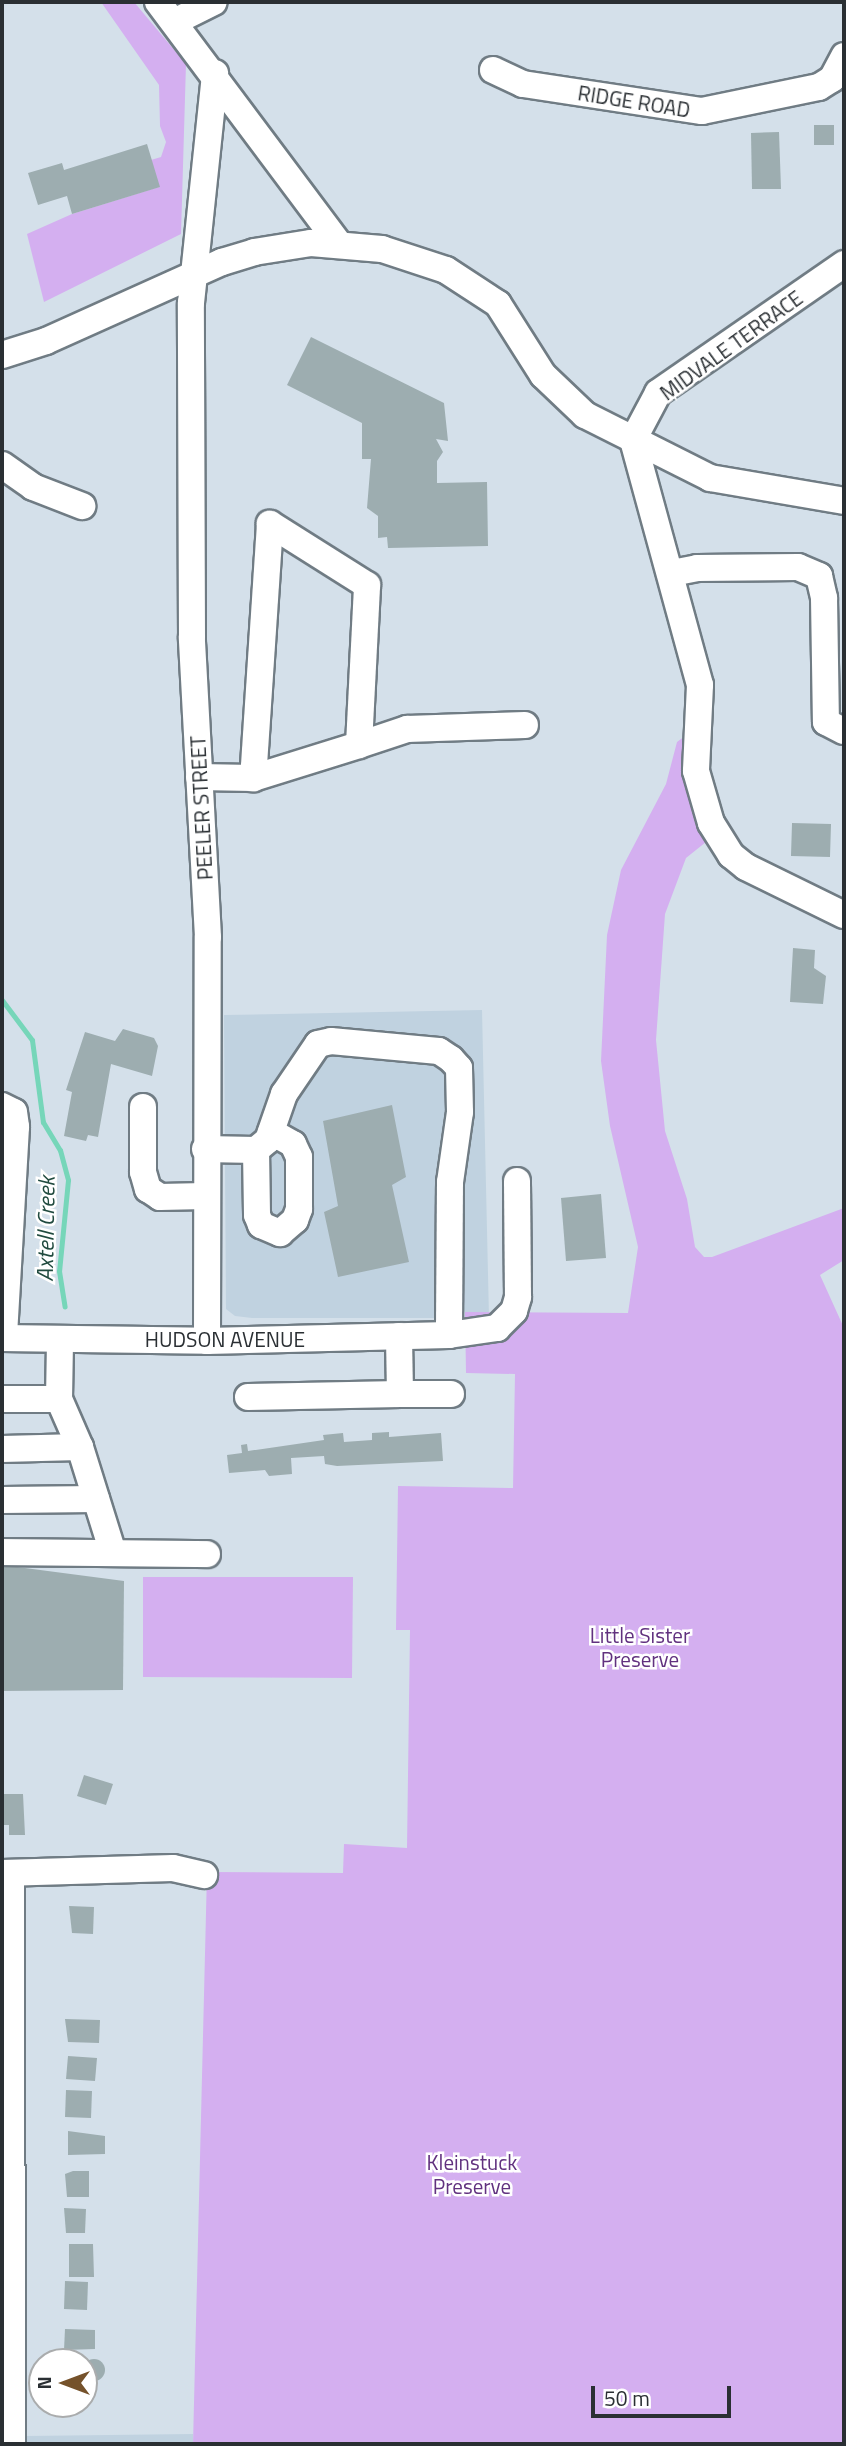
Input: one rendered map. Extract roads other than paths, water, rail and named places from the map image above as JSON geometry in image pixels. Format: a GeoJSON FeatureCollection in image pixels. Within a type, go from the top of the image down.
{"type":"FeatureCollection","features":[{"type":"Feature","properties":{"kind":"street"},"geometry":{"type":"LineString","coordinates":[[158,2],[195,9],[215,73],[338,243]]}},
{"type":"Feature","properties":{"kind":"street","name":"RIDGE ROAD"},"geometry":{"type":"LineString","coordinates":[[493,70],[523,83],[702,111],[819,86],[832,79],[844,56]]}},
{"type":"Feature","properties":{"kind":"street","name":"PEELER STREET"},"geometry":{"type":"LineString","coordinates":[[207,1341],[205,1149],[208,937],[192,636],[194,275],[215,73]]}},
{"type":"Feature","properties":{"kind":"street"},"geometry":{"type":"LineString","coordinates":[[2,355],[101,319],[194,275],[254,252],[338,243],[382,250],[446,270],[498,304],[542,375],[585,415],[709,478],[844,501]]}},
{"type":"Feature","properties":{"kind":"street","name":"MIDVALE TERRACE"},"geometry":{"type":"LineString","coordinates":[[633,440],[658,393],[844,264]]}},
{"type":"Feature","properties":{"kind":"street"},"geometry":{"type":"LineString","coordinates":[[633,440],[672,573],[699,685],[696,771],[701,798],[731,855],[766,879],[844,919]]}},
{"type":"Feature","properties":{"kind":"street"},"geometry":{"type":"LineString","coordinates":[[2,465],[33,487],[82,506]]}},
{"type":"Feature","properties":{"kind":"street"},"geometry":{"type":"LineString","coordinates":[[253,778],[270,524],[367,585],[359,746]]}},
{"type":"Feature","properties":{"kind":"street"},"geometry":{"type":"LineString","coordinates":[[672,573],[697,568],[798,567],[819,576],[824,598],[826,722],[844,732]]}},
{"type":"Feature","properties":{"kind":"street"},"geometry":{"type":"LineString","coordinates":[[199,777],[253,778],[407,729],[525,725]]}},
{"type":"Feature","properties":{"kind":"street"},"geometry":{"type":"LineString","coordinates":[[205,1149],[264,1141],[284,1094],[318,1044],[331,1041],[439,1051],[452,1059],[459,1068],[460,1112],[450,1182],[449,1335]]}},
{"type":"Feature","properties":{"kind":"street"},"geometry":{"type":"LineString","coordinates":[[2,1106],[14,1112],[16,1127],[5,1263],[3,1338]]}},
{"type":"Feature","properties":{"kind":"street"},"geometry":{"type":"LineString","coordinates":[[143,1107],[143,1172],[148,1189],[160,1197],[205,1196]]}},
{"type":"Feature","properties":{"kind":"street","name":"HUDSON AVENUE"},"geometry":{"type":"LineString","coordinates":[[3,1338],[207,1341],[449,1335],[497,1328],[514,1311],[520,1282],[517,1181]]}},
{"type":"Feature","properties":{"kind":"street"},"geometry":{"type":"LineString","coordinates":[[399,1336],[400,1394]]}},
{"type":"Feature","properties":{"kind":"street"},"geometry":{"type":"LineString","coordinates":[[60,1339],[59,1399],[80,1447],[113,1553]]}},
{"type":"Feature","properties":{"kind":"street"},"geometry":{"type":"LineString","coordinates":[[248,1397],[451,1394]]}},
{"type":"Feature","properties":{"kind":"street"},"geometry":{"type":"LineString","coordinates":[[2,1399],[59,1399]]}},
{"type":"Feature","properties":{"kind":"street"},"geometry":{"type":"LineString","coordinates":[[2,1449],[80,1447]]}},
{"type":"Feature","properties":{"kind":"street"},"geometry":{"type":"LineString","coordinates":[[2,1500],[96,1499]]}},
{"type":"Feature","properties":{"kind":"street"},"geometry":{"type":"LineString","coordinates":[[2,1552],[207,1554]]}},
{"type":"Feature","properties":{"kind":"street"},"geometry":{"type":"LineString","coordinates":[[12,2444],[7,2414],[6,1872],[173,1868],[204,1875]]}},
{"type":"Feature","properties":{"kind":"waterway","name":"Axtell Creek"},"geometry":{"type":"LineString","coordinates":[[2,1000],[32,1040],[43,1122],[60,1150],[68,1180],[59,1271],[65,1307]]}},
{"type":"Feature","properties":{"kind":"park label","name":"Little Sister Preserve"},"geometry":{"type":"Point","coordinates":[640,1647]}},
{"type":"Feature","properties":{"kind":"park label","name":"Kleinstuck Preserve"},"geometry":{"type":"Point","coordinates":[472,2174]}}]}
